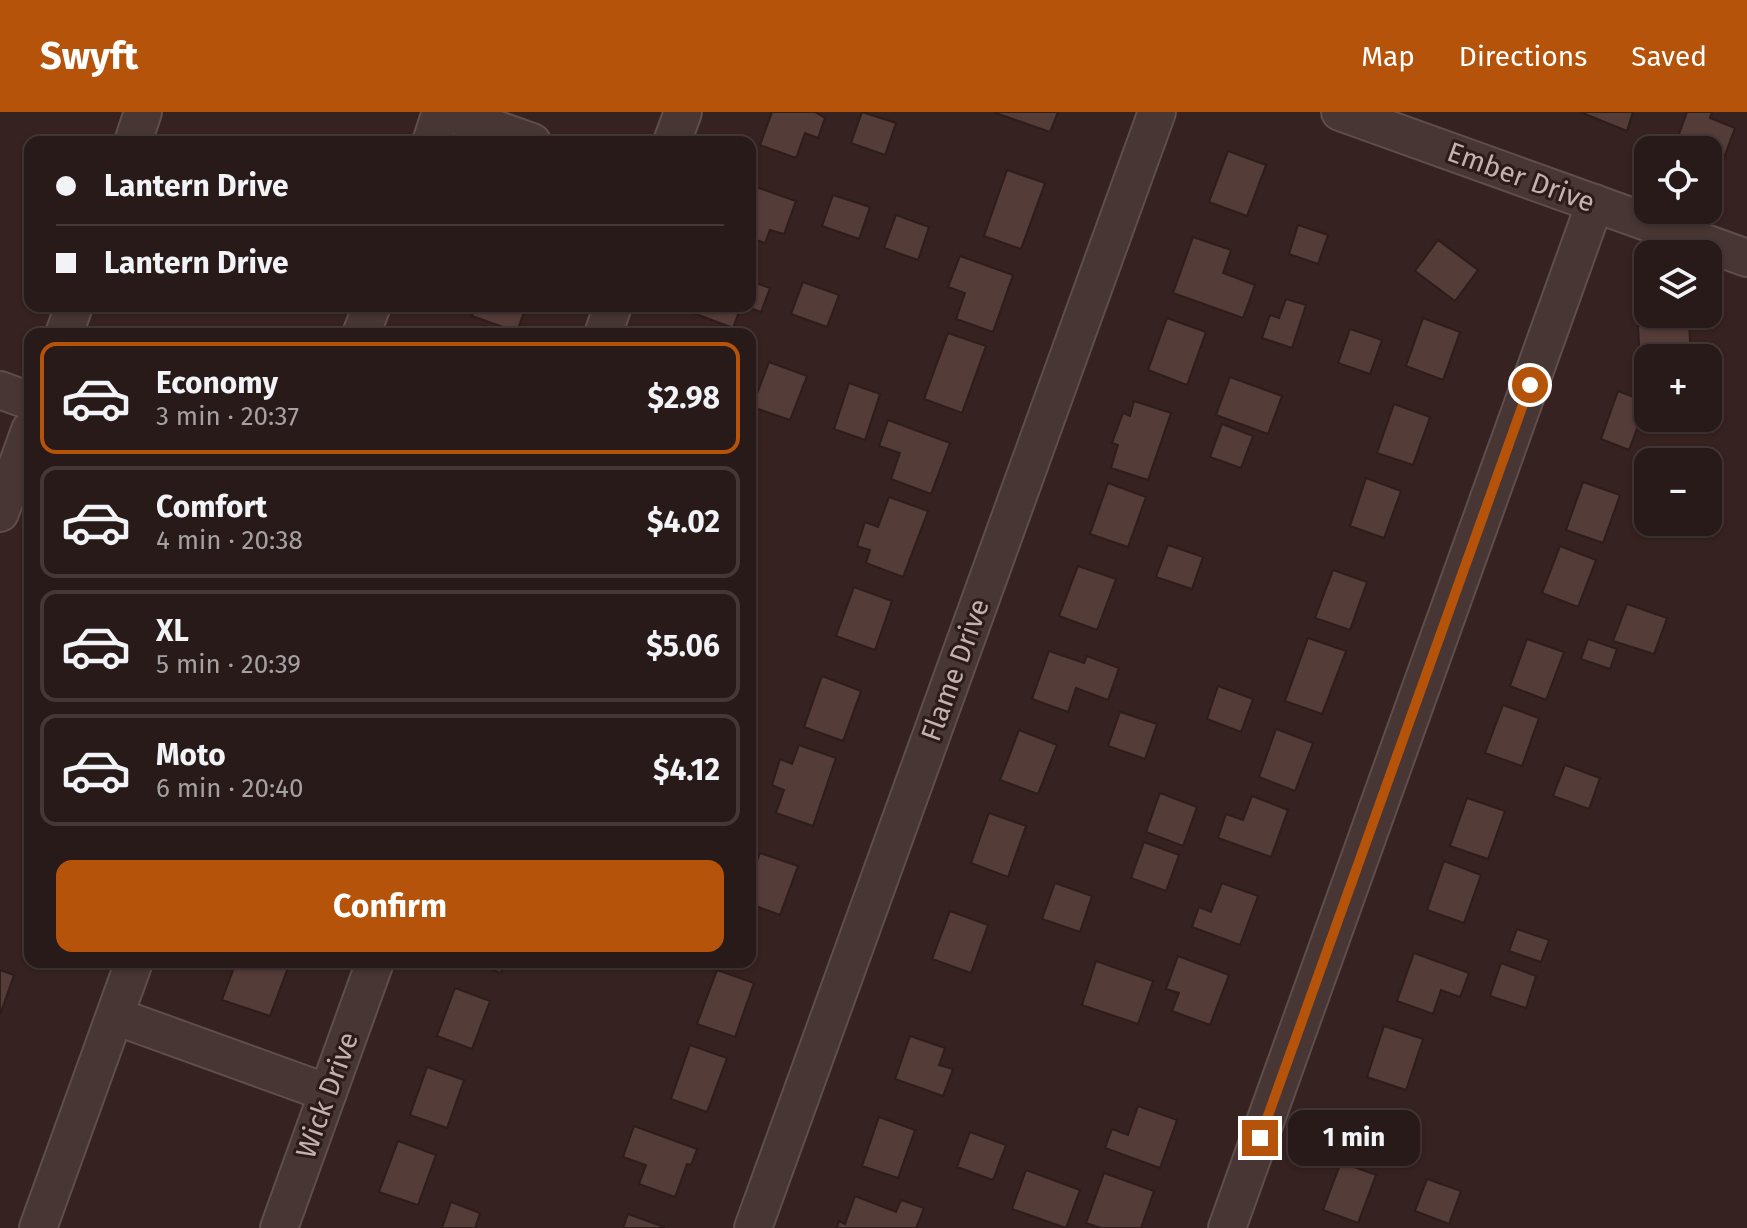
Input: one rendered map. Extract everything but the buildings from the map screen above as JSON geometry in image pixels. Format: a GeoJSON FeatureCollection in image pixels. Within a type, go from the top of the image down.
{"type":"FeatureCollection","features":[{"type":"Feature","properties":{"kind":"street"},"geometry":{"type":"LineString","coordinates":[[135,136],[143,112]]}},
{"type":"Feature","properties":{"kind":"street"},"geometry":{"type":"LineString","coordinates":[[434,136],[444,112],[514,136]]}},
{"type":"Feature","properties":{"kind":"street"},"geometry":{"type":"LineString","coordinates":[[674,136],[683,112]]}},
{"type":"Feature","properties":{"kind":"street","name":"Flame Drive"},"geometry":{"type":"LineString","coordinates":[[753,1228],[1157,112]]}},
{"type":"Feature","properties":{"kind":"street","name":"Ember Drive"},"geometry":{"type":"LineString","coordinates":[[1340,112],[1747,258]]}},
{"type":"Feature","properties":{"kind":"street"},"geometry":{"type":"LineString","coordinates":[[1227,1228],[1595,203]]}},
{"type":"Feature","properties":{"kind":"street"},"geometry":{"type":"LineString","coordinates":[[0,390],[24,399]]}},
{"type":"Feature","properties":{"kind":"street"},"geometry":{"type":"LineString","coordinates":[[0,513],[24,447]]}},
{"type":"Feature","properties":{"kind":"street"},"geometry":{"type":"LineString","coordinates":[[38,1228],[132,968]]}},
{"type":"Feature","properties":{"kind":"street","name":"Wick Drive"},"geometry":{"type":"LineString","coordinates":[[279,1228],[373,968]]}},
{"type":"Feature","properties":{"kind":"street"},"geometry":{"type":"LineString","coordinates":[[115,1016],[328,1093]]}},
{"type":"Feature","properties":{"kind":"route"},"geometry":{"type":"LineString","coordinates":[[1260,1138],[1530,385]]}}]}
